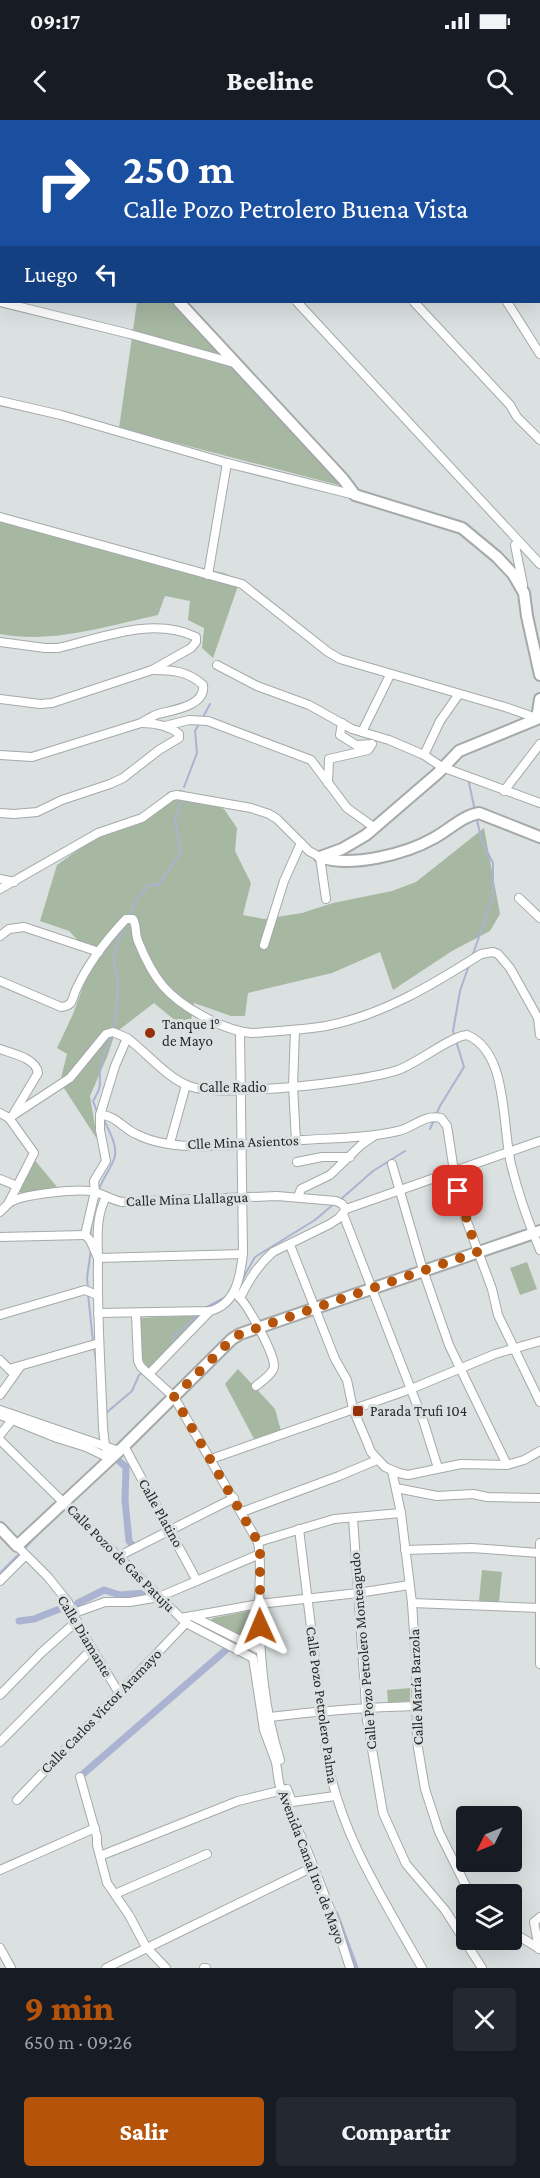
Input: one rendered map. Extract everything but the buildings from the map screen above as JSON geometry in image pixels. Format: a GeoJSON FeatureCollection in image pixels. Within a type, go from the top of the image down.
{"type":"FeatureCollection","features":[{"type":"Feature","properties":{"kind":"street"},"geometry":{"type":"LineString","coordinates":[[4,303],[238,364]]}},
{"type":"Feature","properties":{"kind":"street"},"geometry":{"type":"LineString","coordinates":[[180,303],[343,479],[355,495]]}},
{"type":"Feature","properties":{"kind":"street"},"geometry":{"type":"LineString","coordinates":[[298,303],[540,564]]}},
{"type":"Feature","properties":{"kind":"street"},"geometry":{"type":"LineString","coordinates":[[415,303],[540,440]]}},
{"type":"Feature","properties":{"kind":"street"},"geometry":{"type":"LineString","coordinates":[[508,303],[540,354]]}},
{"type":"Feature","properties":{"kind":"street"},"geometry":{"type":"LineString","coordinates":[[0,401],[61,415],[227,463],[355,495],[462,528],[476,538],[513,574],[524,593]]}},
{"type":"Feature","properties":{"kind":"street"},"geometry":{"type":"LineString","coordinates":[[208,574],[227,463]]}},
{"type":"Feature","properties":{"kind":"street"},"geometry":{"type":"LineString","coordinates":[[0,517],[243,584],[328,652],[340,659],[505,706],[539,719]]}},
{"type":"Feature","properties":{"kind":"street"},"geometry":{"type":"LineString","coordinates":[[519,542],[515,545],[540,675]]}},
{"type":"Feature","properties":{"kind":"street"},"geometry":{"type":"LineString","coordinates":[[0,642],[58,648],[153,627],[196,637],[196,642],[191,648],[152,670],[52,703],[40,704],[0,699]]}},
{"type":"Feature","properties":{"kind":"street"},"geometry":{"type":"LineString","coordinates":[[217,665],[257,686],[309,705],[362,732],[389,740],[424,755],[442,767],[480,779],[504,791],[540,803]]}},
{"type":"Feature","properties":{"kind":"street"},"geometry":{"type":"LineString","coordinates":[[0,755],[32,758],[181,708],[201,697],[204,691],[203,685],[188,674],[178,671],[152,670]]}},
{"type":"Feature","properties":{"kind":"street"},"geometry":{"type":"LineString","coordinates":[[362,732],[390,675]]}},
{"type":"Feature","properties":{"kind":"street"},"geometry":{"type":"LineString","coordinates":[[424,755],[440,722],[459,694]]}},
{"type":"Feature","properties":{"kind":"street"},"geometry":{"type":"LineString","coordinates":[[539,719],[540,699]]}},
{"type":"Feature","properties":{"kind":"street"},"geometry":{"type":"LineString","coordinates":[[320,856],[348,846],[375,828],[459,751],[539,719]]}},
{"type":"Feature","properties":{"kind":"street"},"geometry":{"type":"LineString","coordinates":[[165,726],[189,720],[208,721],[311,760],[347,808],[375,828]]}},
{"type":"Feature","properties":{"kind":"street"},"geometry":{"type":"LineString","coordinates":[[0,813],[37,812],[62,800],[98,789],[123,778],[159,750],[179,738],[179,734],[165,726],[141,723]]}},
{"type":"Feature","properties":{"kind":"street"},"geometry":{"type":"LineString","coordinates":[[328,783],[329,759],[368,750],[372,744],[356,745],[340,735],[342,723]]}},
{"type":"Feature","properties":{"kind":"street"},"geometry":{"type":"LineString","coordinates":[[504,791],[540,744]]}},
{"type":"Feature","properties":{"kind":"street"},"geometry":{"type":"LineString","coordinates":[[0,889],[98,833],[142,818],[172,796],[177,795],[251,808],[269,814],[309,851],[346,862],[410,848],[434,838],[463,819],[479,813],[540,837]]}},
{"type":"Feature","properties":{"kind":"street"},"geometry":{"type":"LineString","coordinates":[[264,945],[284,881],[301,843]]}},
{"type":"Feature","properties":{"kind":"street"},"geometry":{"type":"LineString","coordinates":[[320,856],[326,899]]}},
{"type":"Feature","properties":{"kind":"street"},"geometry":{"type":"LineString","coordinates":[[0,879],[14,882]]}},
{"type":"Feature","properties":{"kind":"street"},"geometry":{"type":"LineString","coordinates":[[519,898],[540,918]]}},
{"type":"Feature","properties":{"kind":"street"},"geometry":{"type":"LineString","coordinates":[[0,981],[61,1007],[67,1007],[71,1004],[76,990],[109,936],[126,919],[132,919],[135,924],[136,939],[155,975],[174,997],[214,1022],[240,1032],[295,1030],[350,1020],[399,1002],[487,952],[498,954],[504,961],[538,1018],[540,1035]]}},
{"type":"Feature","properties":{"kind":"street"},"geometry":{"type":"LineString","coordinates":[[0,936],[9,928],[24,927],[99,952]]}},
{"type":"Feature","properties":{"kind":"street"},"geometry":{"type":"LineString","coordinates":[[295,1030],[293,1086],[296,1141]]}},
{"type":"Feature","properties":{"kind":"street"},"geometry":{"type":"LineString","coordinates":[[9,1119],[70,1078],[106,1034],[113,1032],[127,1038],[115,1066],[100,1115],[100,1130],[106,1161],[94,1181],[95,1192],[85,1235]]}},
{"type":"Feature","properties":{"kind":"street"},"geometry":{"type":"LineString","coordinates":[[240,1032],[243,1254],[237,1295],[262,1333],[275,1368],[256,1386]]}},
{"type":"Feature","properties":{"kind":"street","name":"Calle Radio"},"geometry":{"type":"LineString","coordinates":[[127,1038],[186,1085],[200,1089],[241,1090],[374,1076],[416,1062],[454,1038],[467,1035],[488,1050],[493,1064],[498,1080],[508,1151]]}},
{"type":"Feature","properties":{"kind":"street"},"geometry":{"type":"LineString","coordinates":[[0,1049],[36,1064],[38,1069],[38,1073],[19,1106],[9,1119]]}},
{"type":"Feature","properties":{"kind":"street"},"geometry":{"type":"LineString","coordinates":[[171,1143],[186,1085]]}},
{"type":"Feature","properties":{"kind":"street"},"geometry":{"type":"LineString","coordinates":[[0,1113],[9,1119],[34,1153],[8,1204],[0,1212]]}},
{"type":"Feature","properties":{"kind":"street","name":"Clle Mina Asientos"},"geometry":{"type":"LineString","coordinates":[[100,1115],[110,1117],[140,1136],[194,1146],[374,1136],[402,1130],[420,1120],[437,1117],[441,1118],[447,1126],[454,1172]]}},
{"type":"Feature","properties":{"kind":"street"},"geometry":{"type":"LineString","coordinates":[[298,1197],[301,1189],[330,1175],[361,1144],[374,1136]]}},
{"type":"Feature","properties":{"kind":"street"},"geometry":{"type":"LineString","coordinates":[[98,1314],[210,1311],[223,1306],[237,1295],[261,1263],[273,1252],[330,1224],[344,1211],[540,1141]]}},
{"type":"Feature","properties":{"kind":"street"},"geometry":{"type":"LineString","coordinates":[[508,1151],[516,1184],[537,1233],[540,1250]]}},
{"type":"Feature","properties":{"kind":"street"},"geometry":{"type":"LineString","coordinates":[[297,1162],[322,1157],[350,1157]]}},
{"type":"Feature","properties":{"kind":"street"},"geometry":{"type":"LineString","coordinates":[[392,1164],[423,1270],[459,1369],[507,1465]]}},
{"type":"Feature","properties":{"kind":"street"},"geometry":{"type":"LineString","coordinates":[[454,1172],[463,1211],[492,1289],[498,1315],[540,1402]]}},
{"type":"Feature","properties":{"kind":"street"},"geometry":{"type":"LineString","coordinates":[[0,1179],[17,1186]]}},
{"type":"Feature","properties":{"kind":"street","name":"Calle Mina Llallagua"},"geometry":{"type":"LineString","coordinates":[[8,1204],[12,1200],[23,1197],[78,1191],[95,1192],[122,1202],[298,1197],[336,1201],[342,1204],[344,1211]]}},
{"type":"Feature","properties":{"kind":"street"},"geometry":{"type":"LineString","coordinates":[[0,1410],[105,1446],[97,1295],[99,1215],[106,1197]]}},
{"type":"Feature","properties":{"kind":"street"},"geometry":{"type":"LineString","coordinates":[[344,1211],[438,1468]]}},
{"type":"Feature","properties":{"kind":"street"},"geometry":{"type":"LineString","coordinates":[[17,1546],[118,1452],[232,1339],[295,1314],[315,1310],[423,1270],[537,1233]]}},
{"type":"Feature","properties":{"kind":"street"},"geometry":{"type":"LineString","coordinates":[[0,1237],[85,1235],[90,1240],[98,1258]]}},
{"type":"Feature","properties":{"kind":"street"},"geometry":{"type":"LineString","coordinates":[[290,1245],[315,1310],[347,1380],[353,1408],[371,1452],[377,1460],[392,1470],[408,1475],[461,1464],[507,1465],[524,1460],[540,1451]]}},
{"type":"Feature","properties":{"kind":"street"},"geometry":{"type":"LineString","coordinates":[[98,1258],[243,1254]]}},
{"type":"Feature","properties":{"kind":"street"},"geometry":{"type":"LineString","coordinates":[[0,1315],[85,1290],[97,1295]]}},
{"type":"Feature","properties":{"kind":"street"},"geometry":{"type":"LineString","coordinates":[[149,1374],[210,1311]]}},
{"type":"Feature","properties":{"kind":"street"},"geometry":{"type":"LineString","coordinates":[[136,1314],[138,1362],[174,1397],[258,1542],[260,1650],[266,1719],[292,1802],[335,1796]]}},
{"type":"Feature","properties":{"kind":"street"},"geometry":{"type":"LineString","coordinates":[[211,1459],[411,1389],[495,1354],[540,1341]]}},
{"type":"Feature","properties":{"kind":"street"},"geometry":{"type":"LineString","coordinates":[[0,1395],[12,1372],[21,1366],[99,1343]]}},
{"type":"Feature","properties":{"kind":"street"},"geometry":{"type":"LineString","coordinates":[[0,1360],[12,1372]]}},
{"type":"Feature","properties":{"kind":"street"},"geometry":{"type":"LineString","coordinates":[[0,1415],[57,1438],[86,1447],[118,1452]]}},
{"type":"Feature","properties":{"kind":"street"},"geometry":{"type":"LineString","coordinates":[[0,1438],[12,1420]]}},
{"type":"Feature","properties":{"kind":"street","name":"Calle Pozo de Gas Patuju"},"geometry":{"type":"LineString","coordinates":[[0,1438],[183,1620],[252,1656],[254,1660]]}},
{"type":"Feature","properties":{"kind":"street","name":"Calle Platino"},"geometry":{"type":"LineString","coordinates":[[105,1446],[118,1452],[170,1530],[197,1581]]}},
{"type":"Feature","properties":{"kind":"street"},"geometry":{"type":"LineString","coordinates":[[242,1512],[377,1460]]}},
{"type":"Feature","properties":{"kind":"street","name":"Calle María Barzola"},"geometry":{"type":"LineString","coordinates":[[392,1470],[401,1513],[412,1603],[417,1742],[429,1805],[439,1832],[465,1884]]}},
{"type":"Feature","properties":{"kind":"street"},"geometry":{"type":"LineString","coordinates":[[396,1488],[437,1496],[473,1494],[487,1497],[540,1498]]}},
{"type":"Feature","properties":{"kind":"street"},"geometry":{"type":"LineString","coordinates":[[119,1556],[234,1497]]}},
{"type":"Feature","properties":{"kind":"street"},"geometry":{"type":"LineString","coordinates":[[258,1542],[334,1519],[401,1513]]}},
{"type":"Feature","properties":{"kind":"street","name":"Calle Pozo Petrolero Monteagudo"},"geometry":{"type":"LineString","coordinates":[[353,1518],[366,1707],[370,1746],[383,1814],[406,1864],[445,1910],[482,1968]]}},
{"type":"Feature","properties":{"kind":"street","name":"Calle Diamante"},"geometry":{"type":"LineString","coordinates":[[0,1528],[48,1577],[76,1617],[92,1649],[119,1693]]}},
{"type":"Feature","properties":{"kind":"street","name":"Calle Pozo Petrolero Palma"},"geometry":{"type":"LineString","coordinates":[[299,1529],[327,1758],[335,1796],[354,1846],[422,1968]]}},
{"type":"Feature","properties":{"kind":"street"},"geometry":{"type":"LineString","coordinates":[[540,1543],[540,1664]]}},
{"type":"Feature","properties":{"kind":"street"},"geometry":{"type":"LineString","coordinates":[[405,1550],[472,1548],[540,1553]]}},
{"type":"Feature","properties":{"kind":"street"},"geometry":{"type":"LineString","coordinates":[[0,1695],[76,1617],[105,1602],[130,1602],[159,1597],[260,1554]]}},
{"type":"Feature","properties":{"kind":"street"},"geometry":{"type":"LineString","coordinates":[[0,1581],[26,1556]]}},
{"type":"Feature","properties":{"kind":"street"},"geometry":{"type":"LineString","coordinates":[[183,1620],[192,1616],[259,1604],[409,1585]]}},
{"type":"Feature","properties":{"kind":"street"},"geometry":{"type":"LineString","coordinates":[[412,1603],[539,1608]]}},
{"type":"Feature","properties":{"kind":"street"},"geometry":{"type":"LineString","coordinates":[[192,1616],[260,1650]]}},
{"type":"Feature","properties":{"kind":"street","name":"Calle Carlos Victor Aramayo"},"geometry":{"type":"LineString","coordinates":[[17,1800],[119,1693],[183,1620]]}},
{"type":"Feature","properties":{"kind":"street"},"geometry":{"type":"LineString","coordinates":[[0,1742],[92,1649]]}},
{"type":"Feature","properties":{"kind":"street","name":"Avenida Canal 1ro. de Mayo"},"geometry":{"type":"LineString","coordinates":[[254,1660],[266,1719],[266,1737],[276,1762],[287,1806],[339,1930],[350,1968]]}},
{"type":"Feature","properties":{"kind":"street"},"geometry":{"type":"LineString","coordinates":[[266,1719],[366,1707],[416,1706]]}},
{"type":"Feature","properties":{"kind":"street"},"geometry":{"type":"LineString","coordinates":[[80,1777],[106,1883],[115,1893],[146,1947],[166,1968]]}},
{"type":"Feature","properties":{"kind":"street"},"geometry":{"type":"LineString","coordinates":[[100,1856],[238,1801],[283,1790]]}},
{"type":"Feature","properties":{"kind":"street"},"geometry":{"type":"LineString","coordinates":[[0,1870],[94,1828]]}},
{"type":"Feature","properties":{"kind":"street"},"geometry":{"type":"LineString","coordinates":[[115,1893],[207,1854]]}},
{"type":"Feature","properties":{"kind":"street"},"geometry":{"type":"LineString","coordinates":[[106,1968],[313,1867]]}},
{"type":"Feature","properties":{"kind":"street"},"geometry":{"type":"LineString","coordinates":[[540,1917],[534,1922],[534,1926],[540,1949]]}},
{"type":"Feature","properties":{"kind":"street"},"geometry":{"type":"LineString","coordinates":[[522,1938],[540,1949]]}},
{"type":"Feature","properties":{"kind":"street"},"geometry":{"type":"LineString","coordinates":[[0,1948],[10,1968]]}},
{"type":"Feature","properties":{"kind":"green space"},"geometry":{"type":"Polygon","coordinates":[[[137,303],[174,303],[342,486],[119,428],[137,303]]]}},
{"type":"Feature","properties":{"kind":"green space"},"geometry":{"type":"Polygon","coordinates":[[[0,518],[224,573],[240,580],[213,658],[202,648],[204,628],[188,620],[190,601],[165,596],[158,615],[119,624],[39,637],[0,634],[0,518]]]}},
{"type":"Feature","properties":{"kind":"green space"},"geometry":{"type":"Polygon","coordinates":[[[181,790],[224,809],[237,828],[235,851],[251,883],[243,915],[264,919],[302,913],[333,903],[392,891],[416,882],[484,828],[500,914],[490,931],[452,951],[393,990],[380,952],[332,973],[248,993],[245,1016],[231,1016],[194,1003],[189,1032],[154,1003],[115,1033],[90,1096],[97,1139],[60,1082],[67,1054],[57,1048],[73,1014],[94,957],[69,931],[40,921],[57,865],[86,844],[124,824],[152,814],[168,792],[181,790]]]}},
{"type":"Feature","properties":{"kind":"green space"},"geometry":{"type":"Polygon","coordinates":[[[33,1158],[57,1187],[55,1190],[23,1194],[17,1190],[33,1158]]]}},
{"type":"Feature","properties":{"kind":"green space"},"geometry":{"type":"Polygon","coordinates":[[[527,1262],[537,1289],[520,1295],[510,1268],[527,1262]]]}},
{"type":"Feature","properties":{"kind":"green space"},"geometry":{"type":"Polygon","coordinates":[[[201,1315],[150,1369],[146,1365],[139,1341],[138,1321],[140,1318],[201,1315]]]}},
{"type":"Feature","properties":{"kind":"green space"},"geometry":{"type":"Polygon","coordinates":[[[238,1369],[275,1409],[281,1431],[254,1439],[225,1384],[238,1369]]]}},
{"type":"Feature","properties":{"kind":"green space"},"geometry":{"type":"Polygon","coordinates":[[[482,1570],[502,1572],[499,1602],[479,1601],[482,1570]]]}},
{"type":"Feature","properties":{"kind":"green space"},"geometry":{"type":"Polygon","coordinates":[[[254,1610],[257,1614],[255,1642],[211,1620],[213,1618],[254,1610]]]}},
{"type":"Feature","properties":{"kind":"green space"},"geometry":{"type":"Polygon","coordinates":[[[410,1688],[410,1701],[388,1703],[387,1690],[410,1688]]]}},
{"type":"Feature","properties":{"kind":"waterway"},"geometry":{"type":"LineString","coordinates":[[203,717],[210,704]]}},
{"type":"Feature","properties":{"kind":"waterway"},"geometry":{"type":"LineString","coordinates":[[184,787],[197,753],[195,731],[200,722]]}},
{"type":"Feature","properties":{"kind":"waterway"},"geometry":{"type":"LineString","coordinates":[[468,778],[475,811]]}},
{"type":"Feature","properties":{"kind":"waterway"},"geometry":{"type":"LineString","coordinates":[[130,915],[138,897],[151,884],[157,886],[181,854],[175,820],[181,800]]}},
{"type":"Feature","properties":{"kind":"waterway"},"geometry":{"type":"LineString","coordinates":[[472,957],[493,896],[493,863],[482,842],[476,816]]}},
{"type":"Feature","properties":{"kind":"waterway"},"geometry":{"type":"LineString","coordinates":[[112,1031],[116,1016],[118,983],[113,958],[126,923]]}},
{"type":"Feature","properties":{"kind":"waterway"},"geometry":{"type":"LineString","coordinates":[[430,1129],[440,1106],[464,1067],[453,1031],[460,991],[469,965]]}},
{"type":"Feature","properties":{"kind":"waterway"},"geometry":{"type":"LineString","coordinates":[[97,1112],[93,1101],[99,1088],[101,1065],[111,1036]]}},
{"type":"Feature","properties":{"kind":"waterway"},"geometry":{"type":"LineString","coordinates":[[99,1189],[115,1154],[112,1138],[103,1118]]}},
{"type":"Feature","properties":{"kind":"waterway"},"geometry":{"type":"LineString","coordinates":[[340,1200],[373,1171],[405,1151]]}},
{"type":"Feature","properties":{"kind":"waterway"},"geometry":{"type":"LineString","coordinates":[[242,1280],[255,1257],[315,1220],[335,1203]]}},
{"type":"Feature","properties":{"kind":"waterway"},"geometry":{"type":"LineString","coordinates":[[90,1238],[92,1219]]}},
{"type":"Feature","properties":{"kind":"waterway"},"geometry":{"type":"LineString","coordinates":[[88,1288],[91,1249]]}},
{"type":"Feature","properties":{"kind":"waterway"},"geometry":{"type":"LineString","coordinates":[[88,1294],[93,1342]]}},
{"type":"Feature","properties":{"kind":"waterway"},"geometry":{"type":"LineString","coordinates":[[205,1308],[224,1298]]}},
{"type":"Feature","properties":{"kind":"waterway"},"geometry":{"type":"LineString","coordinates":[[171,1347],[173,1337],[199,1314]]}},
{"type":"Feature","properties":{"kind":"waterway"},"geometry":{"type":"LineString","coordinates":[[94,1348],[96,1360]]}},
{"type":"Feature","properties":{"kind":"waterway"},"geometry":{"type":"LineString","coordinates":[[106,1413],[132,1391],[139,1375],[144,1372]]}},
{"type":"Feature","properties":{"kind":"waterway"},"geometry":{"type":"LineString","coordinates":[[120,1462],[126,1467],[125,1500],[129,1541],[132,1545]]}},
{"type":"Feature","properties":{"kind":"waterway"},"geometry":{"type":"LineString","coordinates":[[25,1548],[41,1531]]}},
{"type":"Feature","properties":{"kind":"waterway"},"geometry":{"type":"LineString","coordinates":[[0,1573],[18,1555]]}},
{"type":"Feature","properties":{"kind":"waterway"},"geometry":{"type":"LineString","coordinates":[[78,1603],[104,1590],[120,1595],[144,1593]]}},
{"type":"Feature","properties":{"kind":"waterway"},"geometry":{"type":"LineString","coordinates":[[19,1621],[34,1619],[67,1606]]}},
{"type":"Feature","properties":{"kind":"waterway"},"geometry":{"type":"LineString","coordinates":[[83,1774],[234,1643]]}},
{"type":"Feature","properties":{"kind":"waterway"},"geometry":{"type":"LineString","coordinates":[[335,1914],[355,1968]]}},
{"type":"Feature","properties":{"kind":"place","name":"Tanque 1° de Mayo"},"geometry":{"type":"Point","coordinates":[150,1033]}},
{"type":"Feature","properties":{"kind":"place","name":"Parada Trufi 104"},"geometry":{"type":"Point","coordinates":[358,1411]}},
{"type":"Feature","properties":{"kind":"route"},"geometry":{"type":"LineString","coordinates":[[260,1626],[258,1542],[174,1397],[232,1339],[240,1334],[273,1321],[315,1310],[477,1252],[458,1191]]}}]}
